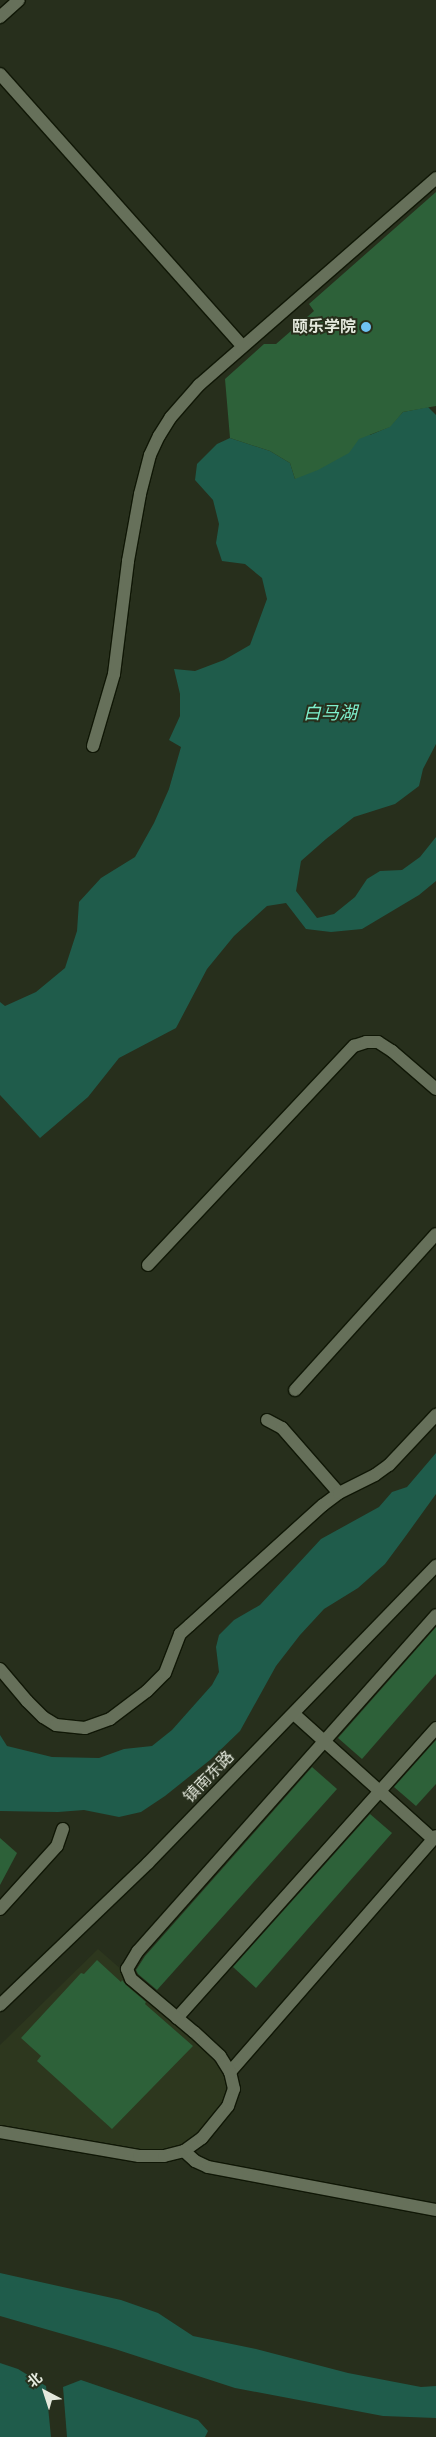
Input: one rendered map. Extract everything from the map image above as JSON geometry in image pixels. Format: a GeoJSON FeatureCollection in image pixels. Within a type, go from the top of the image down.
{"type":"FeatureCollection","features":[{"type":"Feature","properties":{"kind":"street"},"geometry":{"type":"LineString","coordinates":[[0,17],[19,0]]}},
{"type":"Feature","properties":{"kind":"street"},"geometry":{"type":"LineString","coordinates":[[0,74],[242,346]]}},
{"type":"Feature","properties":{"kind":"street"},"geometry":{"type":"LineString","coordinates":[[93,746],[114,674],[133,528],[150,455],[171,417],[199,385],[242,346],[436,178]]}},
{"type":"Feature","properties":{"kind":"street"},"geometry":{"type":"LineString","coordinates":[[148,1265],[354,1046],[366,1042],[378,1042],[392,1051],[436,1089]]}},
{"type":"Feature","properties":{"kind":"street"},"geometry":{"type":"LineString","coordinates":[[295,1390],[436,1234]]}},
{"type":"Feature","properties":{"kind":"street"},"geometry":{"type":"LineString","coordinates":[[0,1669],[27,1701],[56,1725],[85,1728],[110,1719],[147,1691],[165,1672],[180,1634],[185,1629],[339,1493],[375,1475],[389,1465],[436,1415]]}},
{"type":"Feature","properties":{"kind":"street"},"geometry":{"type":"LineString","coordinates":[[267,1420],[282,1428],[339,1493]]}},
{"type":"Feature","properties":{"kind":"street","name":"镇南东路"},"geometry":{"type":"LineString","coordinates":[[0,2005],[148,1863],[436,1566]]}},
{"type":"Feature","properties":{"kind":"street"},"geometry":{"type":"LineString","coordinates":[[0,2132],[139,2156],[164,2156],[184,2150],[202,2138],[228,2106],[234,2088],[230,2072],[220,2056],[131,1979],[128,1969],[138,1951],[436,1615]]}},
{"type":"Feature","properties":{"kind":"street"},"geometry":{"type":"LineString","coordinates":[[230,2072],[434,1837],[379,1791],[294,1714]]}},
{"type":"Feature","properties":{"kind":"street"},"geometry":{"type":"LineString","coordinates":[[177,2018],[436,1728]]}},
{"type":"Feature","properties":{"kind":"street"},"geometry":{"type":"LineString","coordinates":[[0,1909],[57,1846],[63,1829]]}},
{"type":"Feature","properties":{"kind":"street"},"geometry":{"type":"LineString","coordinates":[[184,2150],[195,2161],[208,2167],[436,2210]]}},
{"type":"Feature","properties":{"kind":"shaded area"},"geometry":{"type":"Polygon","coordinates":[[[98,1949],[220,2056],[234,2089],[202,2138],[164,2156],[0,2132],[0,2045],[98,1949]]]}},
{"type":"Feature","properties":{"kind":"water","name":"白马湖"},"geometry":{"type":"Polygon","coordinates":[[[428,407],[436,415],[436,744],[423,769],[419,786],[395,804],[354,817],[301,861],[296,891],[317,918],[334,914],[355,897],[367,879],[380,871],[402,870],[420,857],[436,837],[436,881],[419,895],[362,929],[331,932],[306,929],[286,903],[267,906],[234,936],[207,969],[176,1028],[119,1058],[88,1097],[40,1138],[0,1095],[0,1002],[5,1006],[36,992],[65,968],[77,931],[79,902],[101,878],[135,857],[154,823],[169,789],[181,747],[169,740],[180,716],[180,694],[174,669],[195,671],[224,660],[250,645],[267,599],[262,578],[245,564],[222,561],[216,543],[219,524],[213,500],[195,480],[197,464],[217,444],[230,438],[270,451],[290,463],[295,479],[360,425],[370,435],[389,427],[403,412],[428,407]]]}},
{"type":"Feature","properties":{"kind":"water"},"geometry":{"type":"Polygon","coordinates":[[[436,1453],[436,1494],[405,1537],[385,1564],[358,1588],[324,1609],[300,1635],[276,1666],[240,1731],[210,1760],[165,1796],[141,1812],[119,1817],[84,1810],[58,1812],[0,1811],[0,1735],[7,1746],[52,1757],[99,1758],[124,1749],[152,1746],[172,1730],[212,1685],[219,1672],[216,1647],[219,1635],[234,1620],[260,1605],[321,1539],[379,1507],[392,1492],[407,1487],[436,1453]]]}},
{"type":"Feature","properties":{"kind":"water"},"geometry":{"type":"Polygon","coordinates":[[[0,2273],[121,2300],[158,2313],[193,2336],[256,2349],[348,2373],[421,2387],[436,2386],[436,2418],[383,2416],[235,2388],[115,2349],[0,2316],[0,2273]]]}},
{"type":"Feature","properties":{"kind":"water"},"geometry":{"type":"Polygon","coordinates":[[[0,2363],[18,2369],[46,2386],[51,2437],[0,2437],[0,2363]]]}},
{"type":"Feature","properties":{"kind":"water"},"geometry":{"type":"Polygon","coordinates":[[[81,2380],[198,2420],[208,2431],[205,2437],[67,2437],[63,2387],[81,2380]]]}},
{"type":"Feature","properties":{"kind":"building","name":"颐乐学院"},"geometry":{"type":"Polygon","coordinates":[[[436,192],[436,406],[403,412],[390,427],[359,439],[349,453],[318,470],[295,479],[290,463],[270,451],[230,438],[225,379],[264,344],[276,344],[314,311],[309,304],[436,192]]]}},
{"type":"Feature","properties":{"kind":"building"},"geometry":{"type":"Polygon","coordinates":[[[436,1627],[436,1674],[362,1759],[338,1738],[436,1627]]]}},
{"type":"Feature","properties":{"kind":"building"},"geometry":{"type":"Polygon","coordinates":[[[436,1740],[436,1784],[416,1806],[394,1787],[436,1740]]]}},
{"type":"Feature","properties":{"kind":"building"},"geometry":{"type":"Polygon","coordinates":[[[312,1767],[337,1789],[157,1990],[138,1974],[136,1970],[145,1956],[312,1767]]]}},
{"type":"Feature","properties":{"kind":"building"},"geometry":{"type":"Polygon","coordinates":[[[370,1814],[392,1833],[256,1988],[233,1967],[370,1814]]]}},
{"type":"Feature","properties":{"kind":"building"},"geometry":{"type":"Polygon","coordinates":[[[0,1838],[17,1853],[0,1885],[0,1838]]]}},
{"type":"Feature","properties":{"kind":"building"},"geometry":{"type":"Polygon","coordinates":[[[97,1960],[121,1982],[122,1980],[146,2002],[145,2004],[193,2046],[112,2129],[37,2061],[41,2056],[21,2038],[81,1973],[84,1974],[97,1960]]]}},
{"type":"Feature","properties":{"kind":"place","name":"颐乐学院"},"geometry":{"type":"Point","coordinates":[366,327]}}]}
